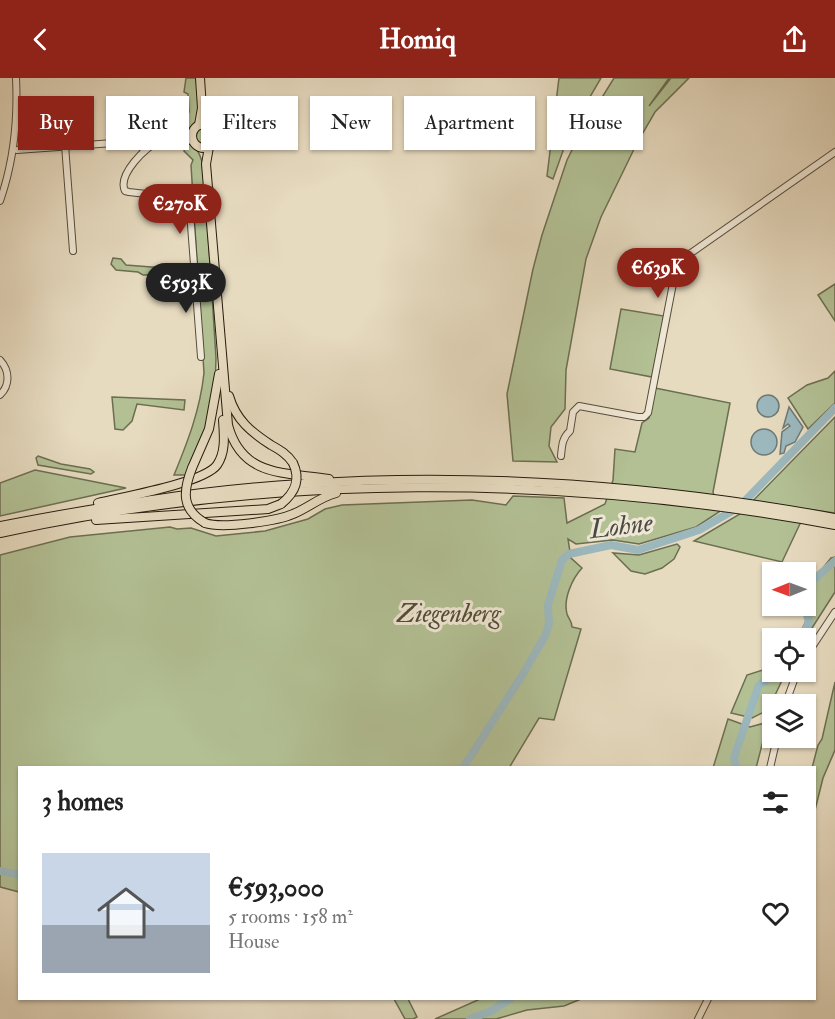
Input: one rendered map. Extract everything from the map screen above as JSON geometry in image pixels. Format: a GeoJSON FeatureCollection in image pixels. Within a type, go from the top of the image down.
{"type":"FeatureCollection","features":[{"type":"Feature","properties":{"kind":"highway"},"geometry":{"type":"LineString","coordinates":[[205,150],[222,371],[231,436],[242,454],[267,470],[350,485]]}},
{"type":"Feature","properties":{"kind":"highway"},"geometry":{"type":"LineString","coordinates":[[57,522],[66,524],[103,519],[268,509],[281,504],[290,497],[297,482],[293,463],[284,452],[253,434],[239,419],[230,399],[222,371]]}},
{"type":"Feature","properties":{"kind":"highway"},"geometry":{"type":"LineString","coordinates":[[222,371],[209,429],[185,489],[187,505],[194,516],[205,523],[223,525],[282,517],[294,514],[325,495],[350,485]]}},
{"type":"Feature","properties":{"kind":"highway"},"geometry":{"type":"LineString","coordinates":[[73,512],[88,505],[198,477],[213,469],[220,459],[224,439],[222,371]]}},
{"type":"Feature","properties":{"kind":"highway"},"geometry":{"type":"LineString","coordinates":[[502,484],[752,510],[835,525]]}},
{"type":"Feature","properties":{"kind":"highway"},"geometry":{"type":"LineString","coordinates":[[0,526],[73,512],[194,494],[350,485],[502,484],[656,491],[835,518]]}},
{"type":"Feature","properties":{"kind":"highway"},"geometry":{"type":"LineString","coordinates":[[0,533],[194,501],[350,485]]}},
{"type":"Feature","properties":{"kind":"main road"},"geometry":{"type":"LineString","coordinates":[[200,78],[201,96]]}},
{"type":"Feature","properties":{"kind":"main road"},"geometry":{"type":"LineString","coordinates":[[201,127],[193,137],[201,144]]}},
{"type":"Feature","properties":{"kind":"street"},"geometry":{"type":"LineString","coordinates":[[0,201],[13,148],[16,78]]}},
{"type":"Feature","properties":{"kind":"street"},"geometry":{"type":"LineString","coordinates":[[189,137],[193,137]]}},
{"type":"Feature","properties":{"kind":"street"},"geometry":{"type":"LineString","coordinates":[[65,150],[73,251]]}},
{"type":"Feature","properties":{"kind":"street"},"geometry":{"type":"LineString","coordinates":[[145,150],[124,178],[123,189],[129,192],[189,199],[201,357]]}},
{"type":"Feature","properties":{"kind":"street"},"geometry":{"type":"LineString","coordinates":[[561,456],[565,435],[570,431],[573,412],[579,406],[638,417],[644,417],[648,413],[676,268],[681,260],[835,152]]}},
{"type":"Feature","properties":{"kind":"street"},"geometry":{"type":"LineString","coordinates":[[0,360],[8,379],[6,389],[0,395]]}},
{"type":"Feature","properties":{"kind":"street"},"geometry":{"type":"LineString","coordinates":[[816,641],[835,612]]}},
{"type":"Feature","properties":{"kind":"street"},"geometry":{"type":"LineString","coordinates":[[770,766],[775,748]]}},
{"type":"Feature","properties":{"kind":"street"},"geometry":{"type":"LineString","coordinates":[[698,1019],[708,1000]]}},
{"type":"Feature","properties":{"kind":"green space"},"geometry":{"type":"Polygon","coordinates":[[[186,78],[196,78],[199,101],[198,117],[189,130],[189,96],[184,92],[186,78]]]}},
{"type":"Feature","properties":{"kind":"green space"},"geometry":{"type":"Polygon","coordinates":[[[559,78],[601,78],[590,96],[557,96],[559,78]]]}},
{"type":"Feature","properties":{"kind":"green space"},"geometry":{"type":"Polygon","coordinates":[[[614,78],[669,78],[649,106],[671,78],[689,78],[655,112],[643,133],[643,96],[603,96],[614,78]]]}},
{"type":"Feature","properties":{"kind":"green space"},"geometry":{"type":"Polygon","coordinates":[[[201,127],[201,145],[196,140],[198,129],[201,127]]]}},
{"type":"Feature","properties":{"kind":"green space"},"geometry":{"type":"Polygon","coordinates":[[[189,144],[193,146],[202,160],[204,170],[216,358],[215,387],[207,426],[186,475],[174,475],[193,425],[204,373],[191,165],[193,160],[184,151],[189,150],[189,144]]]}},
{"type":"Feature","properties":{"kind":"green space"},"geometry":{"type":"Polygon","coordinates":[[[550,150],[563,150],[553,179],[547,176],[550,150]]]}},
{"type":"Feature","properties":{"kind":"green space"},"geometry":{"type":"Polygon","coordinates":[[[572,150],[634,150],[601,217],[586,259],[566,370],[565,409],[551,427],[549,446],[557,462],[513,461],[507,394],[533,269],[572,150]]]}},
{"type":"Feature","properties":{"kind":"green space"},"geometry":{"type":"Polygon","coordinates":[[[113,258],[121,259],[126,265],[189,270],[188,274],[143,275],[138,272],[116,270],[111,264],[113,258]]]}},
{"type":"Feature","properties":{"kind":"green space"},"geometry":{"type":"Polygon","coordinates":[[[835,284],[835,321],[818,295],[835,284]]]}},
{"type":"Feature","properties":{"kind":"green space"},"geometry":{"type":"Polygon","coordinates":[[[621,309],[664,316],[652,377],[610,369],[621,309]]]}},
{"type":"Feature","properties":{"kind":"green space"},"geometry":{"type":"Polygon","coordinates":[[[835,371],[835,403],[808,429],[788,398],[807,385],[828,378],[835,371]]]}},
{"type":"Feature","properties":{"kind":"green space","name":"Ziegenberg"},"geometry":{"type":"Polygon","coordinates":[[[655,388],[730,403],[713,492],[719,512],[696,527],[639,544],[613,540],[576,544],[568,539],[571,558],[582,568],[569,590],[566,608],[572,627],[581,629],[554,720],[539,718],[510,766],[18,766],[18,892],[0,887],[0,555],[70,537],[170,527],[191,528],[216,536],[265,531],[308,519],[325,509],[342,505],[472,500],[506,505],[513,496],[564,498],[567,523],[605,504],[613,480],[615,449],[635,452],[642,423],[649,418],[655,388]]]}},
{"type":"Feature","properties":{"kind":"green space"},"geometry":{"type":"Polygon","coordinates":[[[112,397],[185,400],[184,410],[137,404],[132,421],[123,430],[115,429],[112,397]]]}},
{"type":"Feature","properties":{"kind":"green space"},"geometry":{"type":"Polygon","coordinates":[[[835,417],[835,513],[807,509],[782,562],[694,541],[740,514],[835,417]]]}},
{"type":"Feature","properties":{"kind":"green space"},"geometry":{"type":"Polygon","coordinates":[[[38,456],[94,472],[91,474],[38,465],[36,458],[38,456]]]}},
{"type":"Feature","properties":{"kind":"green space"},"geometry":{"type":"Polygon","coordinates":[[[35,470],[126,488],[0,516],[0,483],[35,470]]]}},
{"type":"Feature","properties":{"kind":"green space"},"geometry":{"type":"Polygon","coordinates":[[[677,544],[680,547],[674,559],[662,568],[645,574],[631,571],[613,553],[639,555],[677,544]]]}},
{"type":"Feature","properties":{"kind":"green space"},"geometry":{"type":"Polygon","coordinates":[[[835,557],[835,592],[812,628],[802,628],[806,616],[816,616],[816,577],[831,558],[835,557]]]}},
{"type":"Feature","properties":{"kind":"green space"},"geometry":{"type":"Polygon","coordinates":[[[762,670],[762,682],[781,682],[776,694],[762,694],[762,713],[752,718],[731,713],[747,675],[762,670]]]}},
{"type":"Feature","properties":{"kind":"green space"},"geometry":{"type":"Polygon","coordinates":[[[835,682],[835,750],[823,778],[816,806],[816,766],[813,766],[822,739],[835,682]]]}},
{"type":"Feature","properties":{"kind":"green space"},"geometry":{"type":"Polygon","coordinates":[[[728,719],[750,727],[762,724],[762,745],[757,766],[714,766],[728,719]]]}},
{"type":"Feature","properties":{"kind":"green space"},"geometry":{"type":"Polygon","coordinates":[[[395,1000],[408,1000],[417,1017],[405,1019],[395,1000]]]}},
{"type":"Feature","properties":{"kind":"green space"},"geometry":{"type":"Polygon","coordinates":[[[478,1000],[579,1000],[564,1006],[527,1010],[496,1019],[435,1019],[478,1000]]]}},
{"type":"Feature","properties":{"kind":"water"},"geometry":{"type":"Polygon","coordinates":[[[768,395],[776,398],[779,406],[776,414],[768,417],[760,414],[757,406],[760,398],[768,395]]]}},
{"type":"Feature","properties":{"kind":"water"},"geometry":{"type":"Polygon","coordinates":[[[789,407],[803,427],[795,442],[786,446],[784,453],[780,454],[782,432],[790,426],[788,424],[783,428],[789,407]]]}},
{"type":"Feature","properties":{"kind":"water"},"geometry":{"type":"Polygon","coordinates":[[[764,429],[773,433],[777,442],[773,451],[764,455],[755,451],[751,442],[755,433],[764,429]]]}},
{"type":"Feature","properties":{"kind":"waterway","name":"Lohne"},"geometry":{"type":"LineString","coordinates":[[464,766],[545,636],[549,624],[548,605],[562,560],[569,554],[611,545],[638,550],[699,530],[739,507],[835,408]]}},
{"type":"Feature","properties":{"kind":"waterway"},"geometry":{"type":"LineString","coordinates":[[816,578],[835,561]]}},
{"type":"Feature","properties":{"kind":"waterway"},"geometry":{"type":"LineString","coordinates":[[806,628],[809,623],[807,616]]}},
{"type":"Feature","properties":{"kind":"waterway"},"geometry":{"type":"LineString","coordinates":[[736,766],[734,757],[759,685],[763,682]]}},
{"type":"Feature","properties":{"kind":"waterway","name":"Lohne"},"geometry":{"type":"LineString","coordinates":[[0,871],[18,875]]}},
{"type":"Feature","properties":{"kind":"waterway"},"geometry":{"type":"LineString","coordinates":[[470,1019],[491,1011],[508,1000]]}}]}
